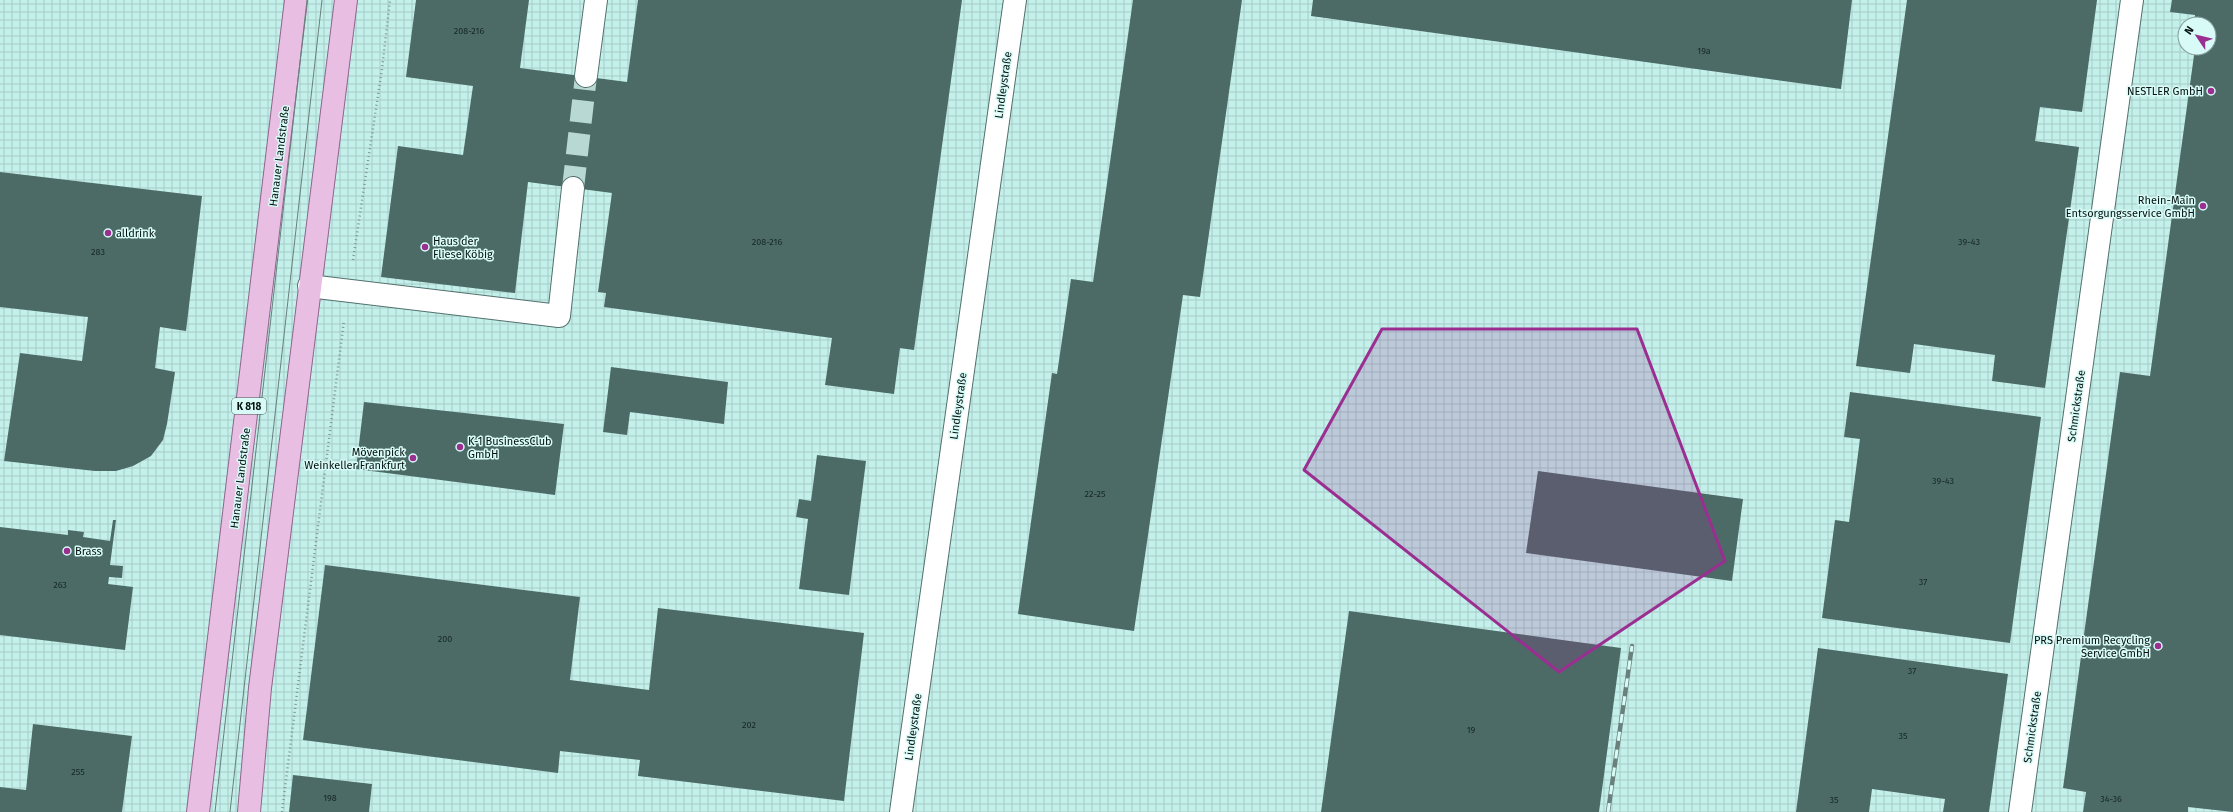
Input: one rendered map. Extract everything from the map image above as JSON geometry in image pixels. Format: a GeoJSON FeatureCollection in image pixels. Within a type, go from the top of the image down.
{"type":"FeatureCollection","features":[{"type":"Feature","properties":{"kind":"main road","name":"Hanauer Landstraße"},"geometry":{"type":"LineString","coordinates":[[198,812],[296,0]]}},
{"type":"Feature","properties":{"kind":"main road"},"geometry":{"type":"LineString","coordinates":[[249,812],[254,740],[309,286],[346,0]]}},
{"type":"Feature","properties":{"kind":"street"},"geometry":{"type":"LineString","coordinates":[[586,76],[596,0]]}},
{"type":"Feature","properties":{"kind":"street","name":"Lindleystraße"},"geometry":{"type":"LineString","coordinates":[[901,812],[1015,0]]}},
{"type":"Feature","properties":{"kind":"street","name":"Schmickstraße"},"geometry":{"type":"LineString","coordinates":[[2020,812],[2132,0]]}},
{"type":"Feature","properties":{"kind":"street"},"geometry":{"type":"LineString","coordinates":[[309,286],[559,316],[573,188]]}},
{"type":"Feature","properties":{"kind":"path"},"geometry":{"type":"LineString","coordinates":[[282,812],[348,290],[382,69],[390,0]]}},
{"type":"Feature","properties":{"kind":"highlighted area"},"geometry":{"type":"Polygon","coordinates":[[[1382,329],[1637,329],[1725,561],[1559,672],[1304,470],[1382,329]]]}},
{"type":"Feature","properties":{"kind":"shaded area"},"geometry":{"type":"Polygon","coordinates":[[[0,0],[2233,0],[2233,812],[0,812],[0,0]]]}},
{"type":"Feature","properties":{"kind":"building"},"geometry":{"type":"Polygon","coordinates":[[[416,0],[529,0],[520,68],[627,82],[638,0],[962,0],[914,350],[900,348],[894,394],[825,385],[832,338],[604,307],[606,293],[598,292],[612,193],[528,182],[515,293],[381,277],[398,146],[463,155],[473,86],[406,77],[416,0]]]}},
{"type":"Feature","properties":{"kind":"building"},"geometry":{"type":"Polygon","coordinates":[[[1133,0],[1242,0],[1200,297],[1183,295],[1134,631],[1018,614],[1052,373],[1057,374],[1071,279],[1093,282],[1133,0]]]}},
{"type":"Feature","properties":{"kind":"building"},"geometry":{"type":"Polygon","coordinates":[[[1313,0],[1852,0],[1841,89],[1311,16],[1313,0]]]}},
{"type":"Feature","properties":{"kind":"building"},"geometry":{"type":"Polygon","coordinates":[[[1907,0],[2097,0],[2082,112],[2040,107],[2035,141],[2079,147],[2045,388],[1992,381],[1995,355],[1914,344],[1910,373],[1856,366],[1907,0]]]}},
{"type":"Feature","properties":{"kind":"building"},"geometry":{"type":"Polygon","coordinates":[[[2172,0],[2233,0],[2233,812],[2188,807],[2188,812],[2083,812],[2086,792],[2063,788],[2120,372],[2150,376],[2194,56],[2217,56],[2217,16],[2195,16],[2170,12],[2172,0]]]}},
{"type":"Feature","properties":{"kind":"building"},"geometry":{"type":"Polygon","coordinates":[[[0,172],[202,196],[186,331],[160,327],[155,368],[175,372],[163,440],[151,456],[133,466],[116,471],[95,471],[4,461],[20,353],[82,361],[88,317],[0,307],[0,172]]]}},
{"type":"Feature","properties":{"kind":"building"},"geometry":{"type":"Polygon","coordinates":[[[611,367],[728,382],[724,424],[630,412],[627,435],[603,432],[611,367]]]}},
{"type":"Feature","properties":{"kind":"building"},"geometry":{"type":"Polygon","coordinates":[[[1850,392],[2041,417],[2010,643],[1822,618],[1835,520],[1849,522],[1860,439],[1844,437],[1850,392]]]}},
{"type":"Feature","properties":{"kind":"building","name":"K-1 BusinessClub GmbH"},"geometry":{"type":"Polygon","coordinates":[[[364,402],[564,424],[555,495],[356,469],[364,402]]]}},
{"type":"Feature","properties":{"kind":"building"},"geometry":{"type":"Polygon","coordinates":[[[817,455],[866,461],[849,595],[799,589],[808,519],[796,517],[799,499],[811,501],[817,455]]]}},
{"type":"Feature","properties":{"kind":"building"},"geometry":{"type":"Polygon","coordinates":[[[1538,471],[1743,499],[1732,581],[1526,553],[1538,471]]]}},
{"type":"Feature","properties":{"kind":"building"},"geometry":{"type":"Polygon","coordinates":[[[113,520],[116,520],[110,565],[123,566],[122,578],[109,577],[108,584],[133,587],[125,650],[0,635],[0,527],[68,535],[68,530],[84,532],[83,537],[110,541],[113,520]]]}},
{"type":"Feature","properties":{"kind":"building"},"geometry":{"type":"Polygon","coordinates":[[[325,565],[580,597],[570,680],[649,690],[658,608],[864,633],[844,801],[638,776],[640,760],[560,751],[558,773],[303,740],[325,565]]]}},
{"type":"Feature","properties":{"kind":"building"},"geometry":{"type":"Polygon","coordinates":[[[1349,611],[1621,648],[1599,812],[1321,812],[1349,611]]]}},
{"type":"Feature","properties":{"kind":"building"},"geometry":{"type":"Polygon","coordinates":[[[1818,648],[2008,674],[1989,812],[1943,812],[1945,799],[1872,789],[1869,812],[1796,812],[1818,648]]]}},
{"type":"Feature","properties":{"kind":"building"},"geometry":{"type":"Polygon","coordinates":[[[33,724],[132,736],[122,812],[0,812],[0,787],[26,790],[33,724]]]}},
{"type":"Feature","properties":{"kind":"building"},"geometry":{"type":"Polygon","coordinates":[[[293,775],[372,784],[369,812],[289,812],[293,775]]]}},
{"type":"Feature","properties":{"kind":"tunnel"},"geometry":{"type":"LineString","coordinates":[[573,188],[586,76]]}},
{"type":"Feature","properties":{"kind":"tram line"},"geometry":{"type":"LineString","coordinates":[[215,812],[307,0]]}},
{"type":"Feature","properties":{"kind":"tram line"},"geometry":{"type":"LineString","coordinates":[[230,812],[322,0]]}},
{"type":"Feature","properties":{"kind":"railway"},"geometry":{"type":"LineString","coordinates":[[1608,812],[1632,646]]}},
{"type":"Feature","properties":{"kind":"place","name":"NESTLER GmbH"},"geometry":{"type":"Point","coordinates":[2211,91]}},
{"type":"Feature","properties":{"kind":"place","name":"Rhein-Main Entsorgungsservice GmbH"},"geometry":{"type":"Point","coordinates":[2203,206]}},
{"type":"Feature","properties":{"kind":"place","name":"alldrink"},"geometry":{"type":"Point","coordinates":[108,233]}},
{"type":"Feature","properties":{"kind":"place","name":"Haus der Fliese Köbig"},"geometry":{"type":"Point","coordinates":[425,247]}},
{"type":"Feature","properties":{"kind":"place","name":"K-1 BusinessClub GmbH"},"geometry":{"type":"Point","coordinates":[460,447]}},
{"type":"Feature","properties":{"kind":"place","name":"Mövenpick Weinkeller Frankfurt"},"geometry":{"type":"Point","coordinates":[413,458]}},
{"type":"Feature","properties":{"kind":"place","name":"Brass"},"geometry":{"type":"Point","coordinates":[67,551]}},
{"type":"Feature","properties":{"kind":"place","name":"PRS Premium Recycling Service GmbH"},"geometry":{"type":"Point","coordinates":[2158,646]}}]}
